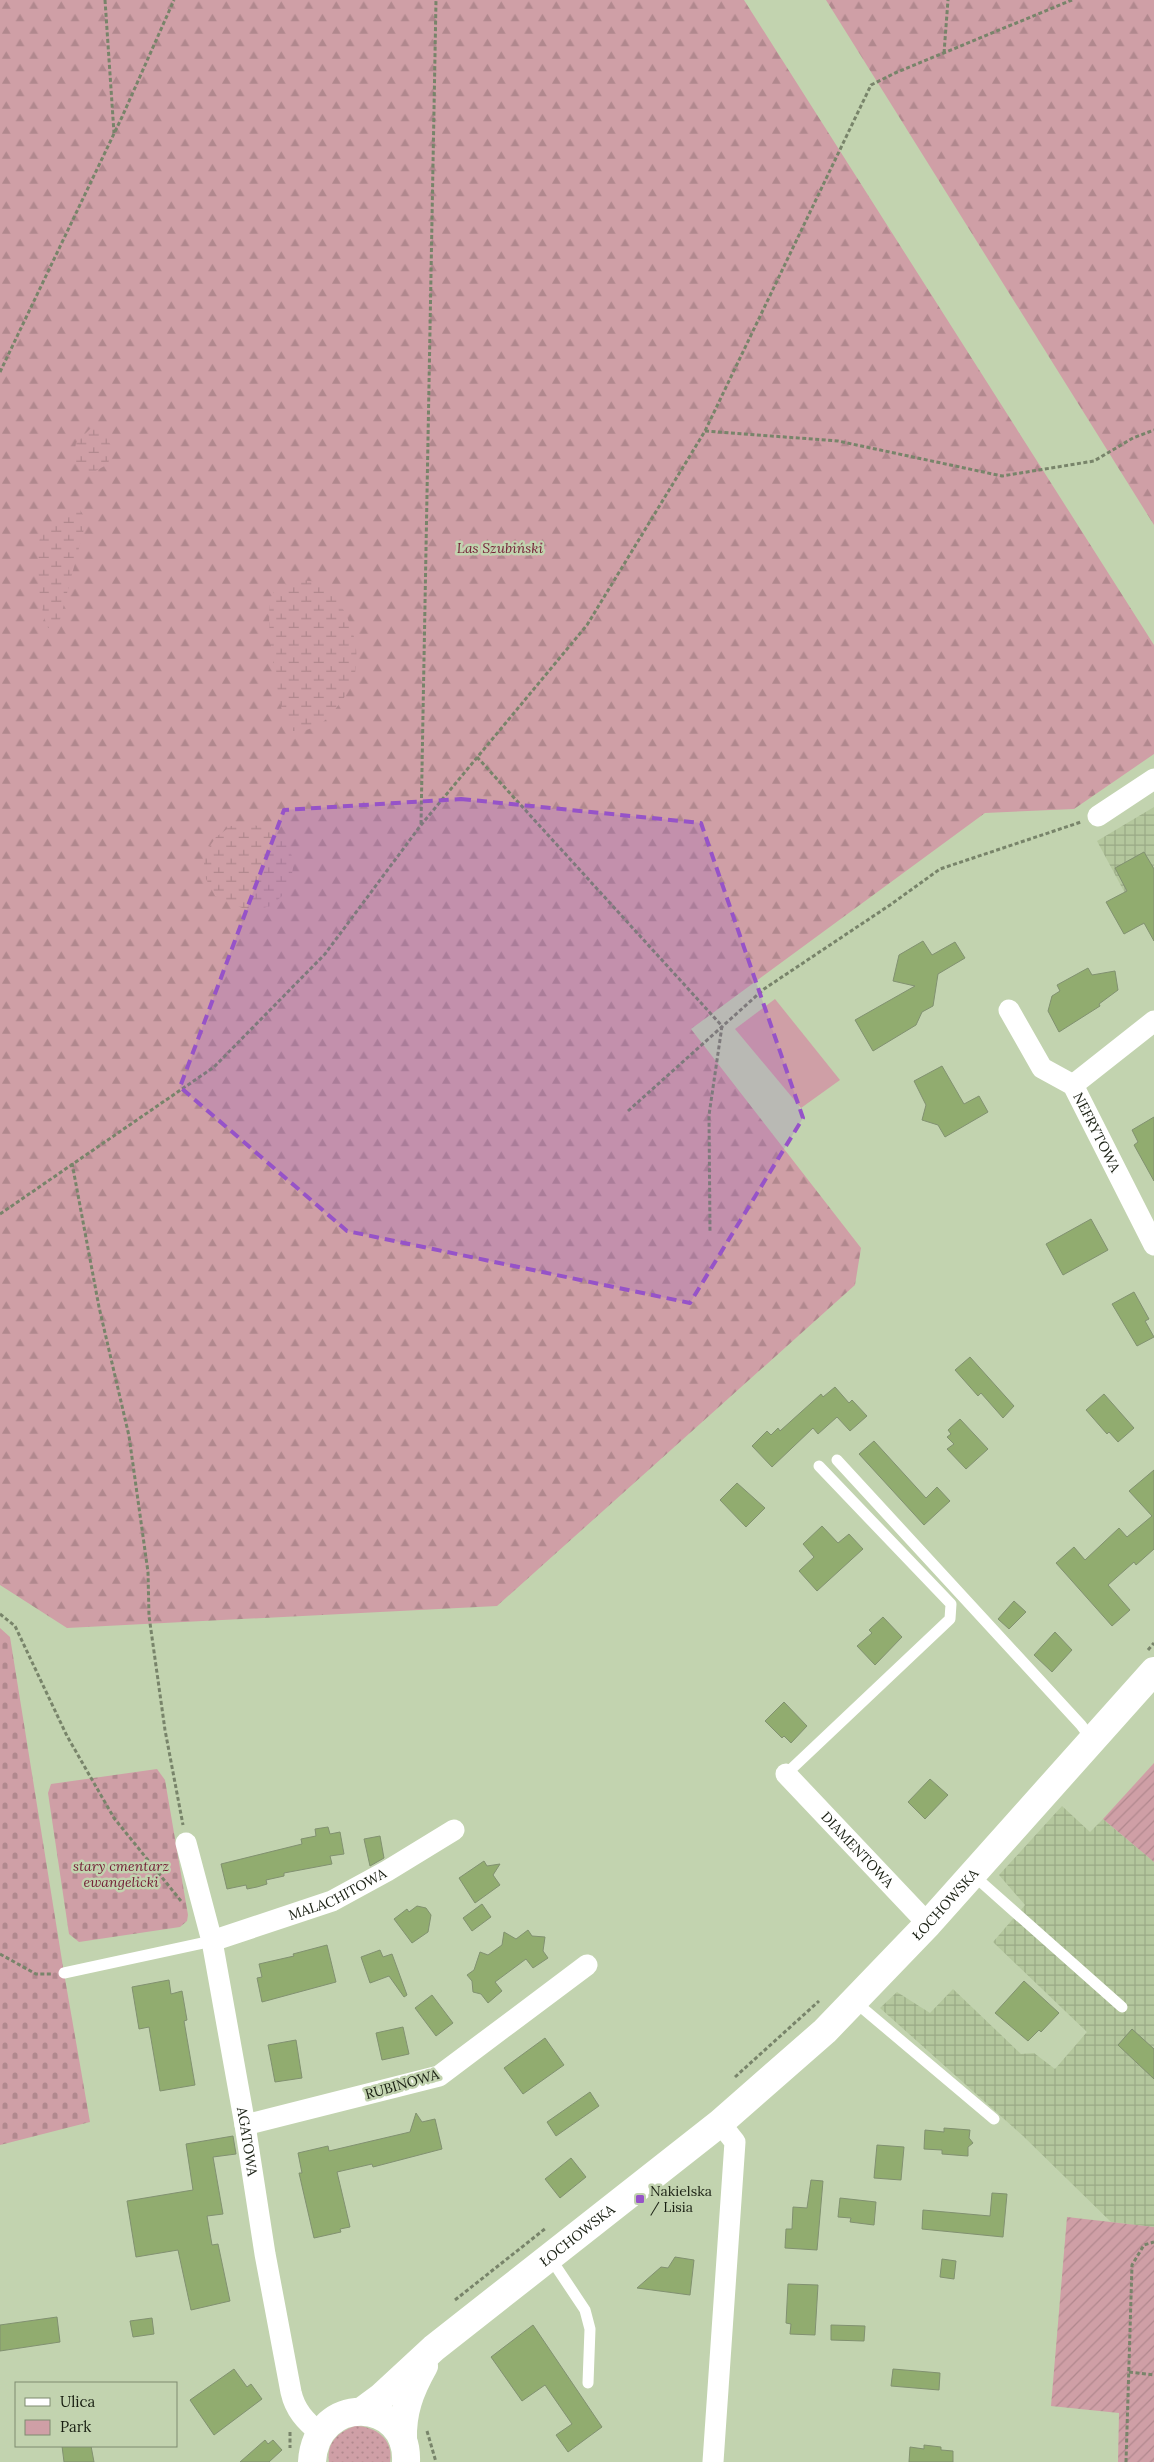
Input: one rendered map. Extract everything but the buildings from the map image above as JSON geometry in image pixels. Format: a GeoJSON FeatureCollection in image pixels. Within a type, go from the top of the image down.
{"type":"FeatureCollection","features":[{"type":"Feature","properties":{"kind":"main road","name":"ŁOCHOWSKA"},"geometry":{"type":"LineString","coordinates":[[362,2411],[381,2397],[434,2348],[720,2123],[825,2031],[928,1924],[1092,1740],[1148,1664]]}},
{"type":"Feature","properties":{"kind":"main road","name":"ŁOCHOWSKA"},"geometry":{"type":"LineString","coordinates":[[412,2453],[402,2424],[407,2400],[434,2348]]}},
{"type":"Feature","properties":{"kind":"main road"},"geometry":{"type":"LineString","coordinates":[[312,2462],[313,2448],[320,2433],[337,2416],[362,2411],[375,2413],[396,2428],[412,2453]]}},
{"type":"Feature","properties":{"kind":"street"},"geometry":{"type":"LineString","coordinates":[[1098,816],[1154,779]]}},
{"type":"Feature","properties":{"kind":"street","name":"NEFRYTOWA"},"geometry":{"type":"LineString","coordinates":[[1008,1010],[1042,1068],[1073,1086],[1154,1245]]}},
{"type":"Feature","properties":{"kind":"street"},"geometry":{"type":"LineString","coordinates":[[1073,1086],[1154,1021]]}},
{"type":"Feature","properties":{"kind":"street","name":"DIAMENTOWA"},"geometry":{"type":"LineString","coordinates":[[786,1774],[928,1924]]}},
{"type":"Feature","properties":{"kind":"street","name":"MALACHITOWA"},"geometry":{"type":"LineString","coordinates":[[212,1941],[332,1901],[387,1871],[454,1830]]}},
{"type":"Feature","properties":{"kind":"street","name":"AGATOWA"},"geometry":{"type":"LineString","coordinates":[[186,1843],[212,1941],[245,2125],[265,2254],[293,2402],[304,2420],[320,2433]]}},
{"type":"Feature","properties":{"kind":"street","name":"RUBINOWA"},"geometry":{"type":"LineString","coordinates":[[245,2125],[439,2076],[587,1965]]}},
{"type":"Feature","properties":{"kind":"street"},"geometry":{"type":"LineString","coordinates":[[713,2462],[735,2142],[720,2123]]}},
{"type":"Feature","properties":{"kind":"lane"},"geometry":{"type":"LineString","coordinates":[[837,1460],[1081,1725],[1092,1740]]}},
{"type":"Feature","properties":{"kind":"lane"},"geometry":{"type":"LineString","coordinates":[[786,1774],[950,1618],[951,1604],[819,1466]]}},
{"type":"Feature","properties":{"kind":"lane"},"geometry":{"type":"LineString","coordinates":[[972,1874],[1122,2007]]}},
{"type":"Feature","properties":{"kind":"lane"},"geometry":{"type":"LineString","coordinates":[[64,1973],[212,1941]]}},
{"type":"Feature","properties":{"kind":"lane"},"geometry":{"type":"LineString","coordinates":[[854,2001],[994,2119]]}},
{"type":"Feature","properties":{"kind":"lane"},"geometry":{"type":"LineString","coordinates":[[549,2256],[585,2310],[590,2329],[588,2383]]}},
{"type":"Feature","properties":{"kind":"path"},"geometry":{"type":"LineString","coordinates":[[105,0],[114,134]]}},
{"type":"Feature","properties":{"kind":"path"},"geometry":{"type":"LineString","coordinates":[[0,372],[114,134],[174,0]]}},
{"type":"Feature","properties":{"kind":"path"},"geometry":{"type":"LineString","coordinates":[[421,825],[436,0]]}},
{"type":"Feature","properties":{"kind":"path"},"geometry":{"type":"LineString","coordinates":[[944,53],[948,0]]}},
{"type":"Feature","properties":{"kind":"path"},"geometry":{"type":"LineString","coordinates":[[0,1214],[214,1067],[325,954],[421,825],[587,625],[705,431],[871,85],[1072,0]]}},
{"type":"Feature","properties":{"kind":"path"},"geometry":{"type":"LineString","coordinates":[[705,431],[838,441],[1002,476],[1094,461],[1133,438],[1154,430]]}},
{"type":"Feature","properties":{"kind":"path"},"geometry":{"type":"LineString","coordinates":[[477,756],[722,1026]]}},
{"type":"Feature","properties":{"kind":"path"},"geometry":{"type":"LineString","coordinates":[[628,1111],[764,989],[890,906],[940,869],[1098,816]]}},
{"type":"Feature","properties":{"kind":"path"},"geometry":{"type":"LineString","coordinates":[[710,1233],[709,1115],[722,1026]]}},
{"type":"Feature","properties":{"kind":"path"},"geometry":{"type":"LineString","coordinates":[[72,1163],[99,1306],[129,1436],[148,1572],[149,1616],[164,1720],[186,1843]]}},
{"type":"Feature","properties":{"kind":"path"},"geometry":{"type":"LineString","coordinates":[[0,1614],[15,1626],[67,1736],[114,1818],[182,1902]]}},
{"type":"Feature","properties":{"kind":"path"},"geometry":{"type":"LineString","coordinates":[[1148,1664],[1154,1643]]}},
{"type":"Feature","properties":{"kind":"path"},"geometry":{"type":"LineString","coordinates":[[0,1954],[36,1974],[64,1973]]}},
{"type":"Feature","properties":{"kind":"path"},"geometry":{"type":"LineString","coordinates":[[731,2080],[827,1995]]}},
{"type":"Feature","properties":{"kind":"path"},"geometry":{"type":"LineString","coordinates":[[453,2302],[553,2223]]}},
{"type":"Feature","properties":{"kind":"path"},"geometry":{"type":"LineString","coordinates":[[1126,2462],[1132,2265],[1144,2245],[1154,2242]]}},
{"type":"Feature","properties":{"kind":"path"},"geometry":{"type":"LineString","coordinates":[[1129,2372],[1154,2374]]}},
{"type":"Feature","properties":{"kind":"path"},"geometry":{"type":"LineString","coordinates":[[412,2453],[436,2462]]}},
{"type":"Feature","properties":{"kind":"highlighted area"},"geometry":{"type":"Polygon","coordinates":[[[461,799],[701,823],[803,1118],[690,1303],[347,1231],[180,1087],[284,810],[461,799]]]}},
{"type":"Feature","properties":{"kind":"shaded area"},"geometry":{"type":"Polygon","coordinates":[[[1154,807],[1154,918],[1142,925],[1097,841],[1154,807]]]}},
{"type":"Feature","properties":{"kind":"shaded area"},"geometry":{"type":"Polygon","coordinates":[[[1062,1806],[1090,1832],[1103,1819],[1154,1862],[1154,2227],[1111,2222],[1022,2135],[880,2008],[897,1992],[930,2013],[953,1989],[1021,2054],[1034,2053],[1055,2069],[1087,2032],[993,1942],[1025,1905],[999,1875],[1062,1806]]]}},
{"type":"Feature","properties":{"kind":"green space","name":"Las Szubiński"},"geometry":{"type":"Polygon","coordinates":[[[0,0],[744,0],[1154,645],[1154,754],[1074,809],[985,813],[691,1029],[861,1248],[855,1285],[497,1606],[67,1628],[0,1585],[0,0]]]}},
{"type":"Feature","properties":{"kind":"green space"},"geometry":{"type":"Polygon","coordinates":[[[826,0],[1154,0],[1154,525],[826,0]]]}},
{"type":"Feature","properties":{"kind":"green space"},"geometry":{"type":"Polygon","coordinates":[[[91,428],[102,428],[112,448],[108,464],[92,473],[83,472],[73,460],[76,443],[91,428]]]}},
{"type":"Feature","properties":{"kind":"green space"},"geometry":{"type":"Polygon","coordinates":[[[80,510],[86,519],[83,533],[58,627],[50,631],[43,613],[39,586],[38,558],[40,538],[51,522],[68,513],[80,510]]]}},
{"type":"Feature","properties":{"kind":"green space"},"geometry":{"type":"Polygon","coordinates":[[[302,580],[321,584],[338,601],[350,624],[354,637],[357,662],[350,687],[332,713],[313,728],[293,731],[284,716],[281,703],[272,651],[269,615],[270,601],[274,592],[284,585],[302,580]]]}},
{"type":"Feature","properties":{"kind":"green space"},"geometry":{"type":"Polygon","coordinates":[[[251,824],[271,830],[286,842],[294,861],[291,880],[283,895],[271,906],[249,911],[215,896],[206,879],[203,856],[216,837],[231,826],[251,824]]]}},
{"type":"Feature","properties":{"kind":"green space"},"geometry":{"type":"Polygon","coordinates":[[[775,999],[840,1080],[801,1108],[735,1029],[775,999]]]}},
{"type":"Feature","properties":{"kind":"green space"},"geometry":{"type":"Polygon","coordinates":[[[0,1628],[10,1637],[90,2122],[0,2145],[0,1628]]]}},
{"type":"Feature","properties":{"kind":"green space"},"geometry":{"type":"Polygon","coordinates":[[[1154,1763],[1154,1862],[1103,1819],[1154,1763]]]}},
{"type":"Feature","properties":{"kind":"green space","name":"stary cmentarz ewangelicki"},"geometry":{"type":"Polygon","coordinates":[[[157,1769],[165,1780],[188,1915],[187,1921],[180,1927],[79,1942],[69,1934],[48,1793],[51,1784],[157,1769]]]}},
{"type":"Feature","properties":{"kind":"green space"},"geometry":{"type":"Polygon","coordinates":[[[1067,2217],[1154,2227],[1154,2462],[1118,2462],[1119,2413],[1051,2406],[1067,2217]]]}},
{"type":"Feature","properties":{"kind":"green space"},"geometry":{"type":"Polygon","coordinates":[[[355,2426],[369,2428],[382,2435],[389,2447],[390,2462],[329,2462],[329,2449],[334,2439],[343,2431],[355,2426]]]}},
{"type":"Feature","properties":{"kind":"place","name":"Nakielska / Lisia"},"geometry":{"type":"Point","coordinates":[640,2199]}}]}
